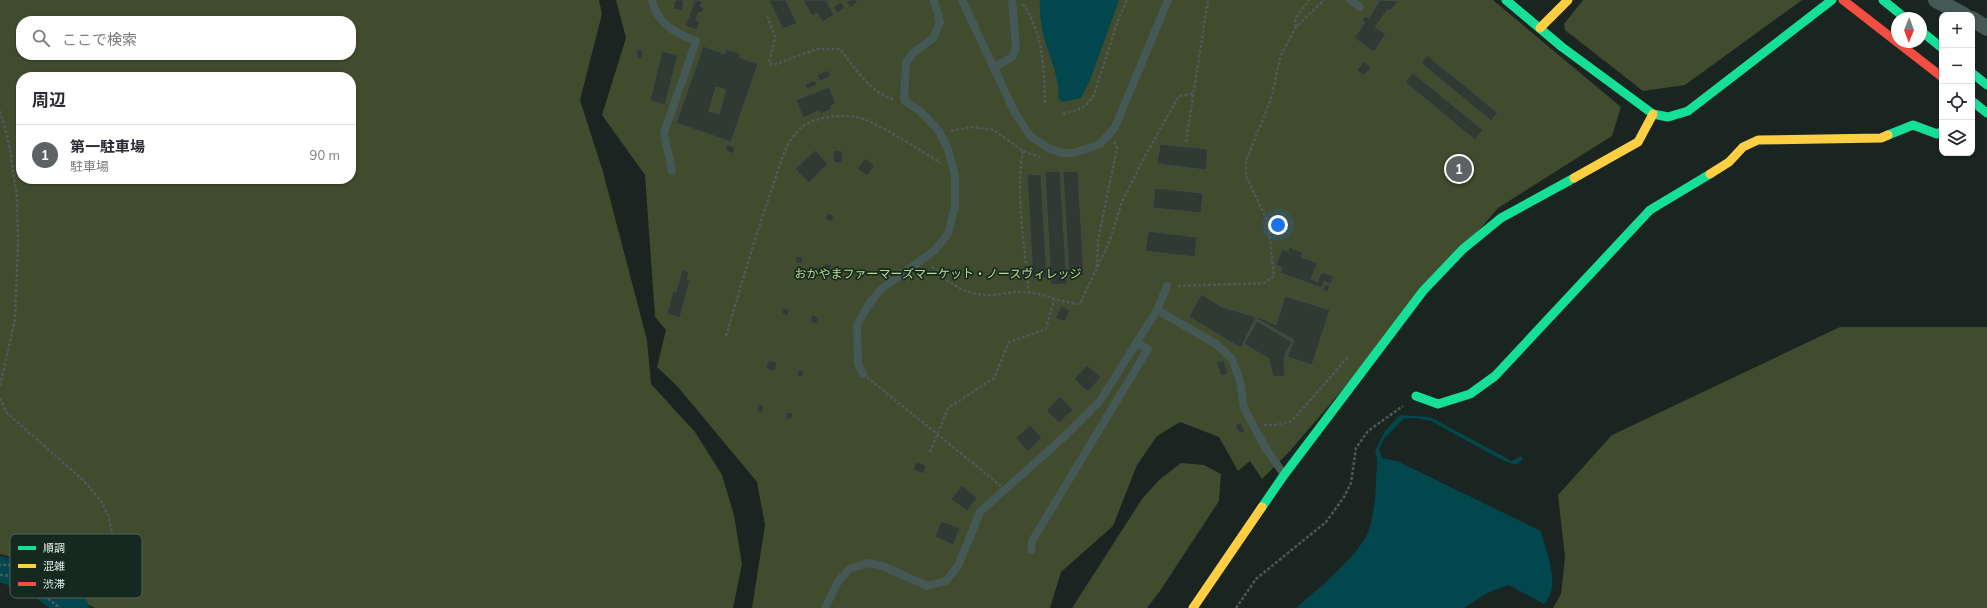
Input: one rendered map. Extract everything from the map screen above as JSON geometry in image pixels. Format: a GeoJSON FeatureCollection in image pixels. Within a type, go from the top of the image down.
{"type":"FeatureCollection","features":[{"type":"Feature","properties":{"kind":"main road"},"geometry":{"type":"LineString","coordinates":[[1506,0],[1652,114],[1668,117],[1688,111],[1832,0]]}},
{"type":"Feature","properties":{"kind":"main road"},"geometry":{"type":"LineString","coordinates":[[1540,28],[1568,0]]}},
{"type":"Feature","properties":{"kind":"main road"},"geometry":{"type":"LineString","coordinates":[[1843,0],[1939,75]]}},
{"type":"Feature","properties":{"kind":"main road"},"geometry":{"type":"LineString","coordinates":[[1883,0],[1898,12]]}},
{"type":"Feature","properties":{"kind":"main road"},"geometry":{"type":"LineString","coordinates":[[1927,36],[1939,46]]}},
{"type":"Feature","properties":{"kind":"main road"},"geometry":{"type":"LineString","coordinates":[[1975,75],[1987,85]]}},
{"type":"Feature","properties":{"kind":"main road"},"geometry":{"type":"LineString","coordinates":[[1975,103],[1987,113]]}},
{"type":"Feature","properties":{"kind":"main road"},"geometry":{"type":"LineString","coordinates":[[1192,608],[1284,474],[1423,291],[1463,249],[1501,218],[1638,142],[1652,114]]}},
{"type":"Feature","properties":{"kind":"main road"},"geometry":{"type":"LineString","coordinates":[[1416,396],[1438,404],[1470,394],[1495,376],[1650,210],[1729,162],[1743,147],[1758,140],[1881,138],[1913,125],[1937,134],[1939,133]]}},
{"type":"Feature","properties":{"kind":"street"},"geometry":{"type":"LineString","coordinates":[[1936,0],[1958,12]]}},
{"type":"Feature","properties":{"kind":"street"},"geometry":{"type":"LineString","coordinates":[[1975,22],[1987,28]]}},
{"type":"Feature","properties":{"kind":"lane"},"geometry":{"type":"LineString","coordinates":[[652,0],[667,27],[696,41],[664,133],[672,170]]}},
{"type":"Feature","properties":{"kind":"lane"},"geometry":{"type":"LineString","coordinates":[[863,374],[858,364],[857,325],[869,304],[881,290],[934,251],[948,234],[955,205],[954,170],[948,149],[941,135],[921,112],[904,100],[906,64],[912,53],[933,38],[940,22],[934,0]]}},
{"type":"Feature","properties":{"kind":"lane"},"geometry":{"type":"LineString","coordinates":[[962,0],[995,67],[1015,113],[1030,136],[1050,149],[1074,153],[1100,144],[1115,127],[1168,0]]}},
{"type":"Feature","properties":{"kind":"lane"},"geometry":{"type":"LineString","coordinates":[[995,67],[1012,57],[1016,47],[1012,0]]}},
{"type":"Feature","properties":{"kind":"lane"},"geometry":{"type":"LineString","coordinates":[[1350,0],[1360,7]]}},
{"type":"Feature","properties":{"kind":"lane"},"geometry":{"type":"LineString","coordinates":[[825,608],[838,582],[849,569],[868,563],[883,566],[927,586],[946,581],[958,566],[980,512],[1066,435],[1100,400],[1157,310],[1168,286]]}},
{"type":"Feature","properties":{"kind":"lane"},"geometry":{"type":"LineString","coordinates":[[1157,310],[1216,344],[1232,359],[1240,381],[1244,408],[1265,447],[1284,474]]}},
{"type":"Feature","properties":{"kind":"lane"},"geometry":{"type":"LineString","coordinates":[[1031,550],[1032,541],[1148,349],[1136,343]]}},
{"type":"Feature","properties":{"kind":"path"},"geometry":{"type":"LineString","coordinates":[[1021,0],[1035,26],[1040,42],[1044,62],[1045,105]]}},
{"type":"Feature","properties":{"kind":"path"},"geometry":{"type":"LineString","coordinates":[[1063,114],[1081,110],[1088,105],[1094,95],[1118,20],[1127,0]]}},
{"type":"Feature","properties":{"kind":"path"},"geometry":{"type":"LineString","coordinates":[[1186,142],[1208,0]]}},
{"type":"Feature","properties":{"kind":"path"},"geometry":{"type":"LineString","coordinates":[[1296,28],[1295,19],[1309,0]]}},
{"type":"Feature","properties":{"kind":"path"},"geometry":{"type":"LineString","coordinates":[[1168,286],[1264,283],[1274,276],[1268,222],[1246,176],[1246,161],[1271,99],[1281,55],[1296,28],[1324,0]]}},
{"type":"Feature","properties":{"kind":"path"},"geometry":{"type":"LineString","coordinates":[[767,16],[775,37],[769,63],[773,65],[817,49],[840,49],[869,84],[884,97],[904,100]]}},
{"type":"Feature","properties":{"kind":"path"},"geometry":{"type":"LineString","coordinates":[[925,258],[943,279],[970,292],[988,295],[1029,293],[1066,303],[1080,304],[1110,240],[1121,204],[1146,154],[1179,96],[1193,94]]}},
{"type":"Feature","properties":{"kind":"path"},"geometry":{"type":"LineString","coordinates":[[0,111],[8,140],[17,197],[18,244],[15,319],[0,387]]}},
{"type":"Feature","properties":{"kind":"path"},"geometry":{"type":"LineString","coordinates":[[726,336],[754,239],[787,146],[801,128],[819,119],[842,116],[857,117],[881,128],[954,170]]}},
{"type":"Feature","properties":{"kind":"path"},"geometry":{"type":"LineString","coordinates":[[941,135],[971,127],[984,127],[994,130],[1023,151],[1040,157],[1062,152]]}},
{"type":"Feature","properties":{"kind":"path"},"geometry":{"type":"LineString","coordinates":[[1097,268],[1098,240],[1117,148],[1110,133]]}},
{"type":"Feature","properties":{"kind":"path"},"geometry":{"type":"LineString","coordinates":[[1023,151],[1020,165],[1021,199],[1029,293]]}},
{"type":"Feature","properties":{"kind":"path"},"geometry":{"type":"LineString","coordinates":[[930,452],[948,408],[994,378],[1010,342],[1046,329],[1054,299]]}},
{"type":"Feature","properties":{"kind":"path"},"geometry":{"type":"LineString","coordinates":[[1254,425],[1276,425],[1292,421],[1349,356]]}},
{"type":"Feature","properties":{"kind":"path"},"geometry":{"type":"LineString","coordinates":[[863,374],[1006,490]]}},
{"type":"Feature","properties":{"kind":"path"},"geometry":{"type":"LineString","coordinates":[[1236,608],[1256,579],[1326,522],[1352,483],[1356,448],[1368,432],[1416,396]]}},
{"type":"Feature","properties":{"kind":"path"},"geometry":{"type":"LineString","coordinates":[[0,398],[6,412],[83,480],[101,501],[109,518],[112,534]]}},
{"type":"Feature","properties":{"kind":"path"},"geometry":{"type":"LineString","coordinates":[[0,565],[10,566]]}},
{"type":"Feature","properties":{"kind":"path"},"geometry":{"type":"LineString","coordinates":[[0,575],[10,576]]}},
{"type":"Feature","properties":{"kind":"path"},"geometry":{"type":"LineString","coordinates":[[47,598],[60,608]]}},
{"type":"Feature","properties":{"kind":"green space"},"geometry":{"type":"Polygon","coordinates":[[[0,0],[599,0],[602,14],[580,100],[603,172],[647,340],[651,384],[695,432],[722,475],[734,515],[742,564],[733,608],[95,608],[76,598],[142,598],[142,534],[10,534],[10,557],[0,554],[0,0]]]}},
{"type":"Feature","properties":{"kind":"green space","name":"おかやまファーマーズマーケット・ノースヴィレッジ"},"geometry":{"type":"Polygon","coordinates":[[[616,0],[1493,0],[1621,107],[1612,136],[1498,208],[1290,451],[1262,479],[1250,461],[1238,471],[1219,437],[1180,422],[1157,436],[1137,465],[1113,526],[1061,572],[1050,608],[752,608],[765,525],[757,482],[678,387],[657,367],[666,330],[655,317],[645,175],[602,115],[626,38],[616,0]]]}},
{"type":"Feature","properties":{"kind":"green space"},"geometry":{"type":"Polygon","coordinates":[[[1583,0],[1802,0],[1685,85],[1643,91],[1565,30],[1564,24],[1583,0]]]}},
{"type":"Feature","properties":{"kind":"green space"},"geometry":{"type":"Polygon","coordinates":[[[1840,327],[1987,327],[1987,608],[1553,608],[1561,594],[1565,557],[1558,495],[1612,435],[1840,327]]]}},
{"type":"Feature","properties":{"kind":"green space"},"geometry":{"type":"Polygon","coordinates":[[[1181,463],[1204,465],[1221,474],[1219,501],[1160,591],[1147,608],[1072,608],[1142,499],[1159,480],[1181,463]]]}},
{"type":"Feature","properties":{"kind":"water"},"geometry":{"type":"Polygon","coordinates":[[[1040,0],[1119,0],[1090,80],[1081,98],[1062,102],[1058,98],[1057,79],[1042,29],[1040,0]]]}},
{"type":"Feature","properties":{"kind":"water"},"geometry":{"type":"Polygon","coordinates":[[[1400,415],[1430,417],[1512,461],[1521,456],[1523,459],[1515,465],[1498,458],[1431,421],[1415,418],[1403,419],[1384,439],[1379,449],[1382,458],[1397,461],[1541,531],[1549,559],[1552,579],[1552,588],[1549,597],[1544,604],[1509,585],[1487,593],[1464,608],[1296,608],[1347,561],[1356,551],[1368,532],[1375,500],[1377,462],[1375,451],[1385,431],[1400,415]]]}},
{"type":"Feature","properties":{"kind":"building"},"geometry":{"type":"Polygon","coordinates":[[[675,0],[684,0],[682,11],[673,9],[675,0]]]}},
{"type":"Feature","properties":{"kind":"building"},"geometry":{"type":"Polygon","coordinates":[[[695,0],[702,1],[700,6],[704,8],[702,13],[699,12],[696,20],[700,21],[697,30],[685,26],[695,0]]]}},
{"type":"Feature","properties":{"kind":"building"},"geometry":{"type":"Polygon","coordinates":[[[769,0],[786,0],[797,23],[783,29],[769,0]]]}},
{"type":"Feature","properties":{"kind":"building"},"geometry":{"type":"Polygon","coordinates":[[[803,0],[826,0],[834,15],[822,22],[817,13],[812,16],[803,0]]]}},
{"type":"Feature","properties":{"kind":"building"},"geometry":{"type":"Polygon","coordinates":[[[849,0],[859,0],[851,8],[846,2],[849,0]]]}},
{"type":"Feature","properties":{"kind":"building"},"geometry":{"type":"Polygon","coordinates":[[[1375,0],[1399,1],[1390,11],[1388,9],[1375,27],[1386,34],[1374,52],[1354,38],[1365,22],[1361,21],[1365,16],[1369,17],[1379,2],[1375,0]]]}},
{"type":"Feature","properties":{"kind":"building"},"geometry":{"type":"Polygon","coordinates":[[[841,2],[845,8],[837,13],[833,7],[841,2]]]}},
{"type":"Feature","properties":{"kind":"building"},"geometry":{"type":"Polygon","coordinates":[[[703,46],[725,54],[726,49],[741,54],[739,57],[758,64],[731,142],[676,123],[703,46]],[[716,87],[709,111],[719,114],[726,90],[716,87]]]}},
{"type":"Feature","properties":{"kind":"building"},"geometry":{"type":"Polygon","coordinates":[[[637,49],[642,49],[642,58],[637,58],[637,49]]]}},
{"type":"Feature","properties":{"kind":"building"},"geometry":{"type":"Polygon","coordinates":[[[662,51],[678,55],[665,105],[650,101],[662,51]]]}},
{"type":"Feature","properties":{"kind":"building"},"geometry":{"type":"Polygon","coordinates":[[[1427,55],[1498,113],[1491,121],[1421,63],[1427,55]]]}},
{"type":"Feature","properties":{"kind":"building"},"geometry":{"type":"Polygon","coordinates":[[[1364,61],[1371,67],[1364,76],[1357,70],[1364,61]]]}},
{"type":"Feature","properties":{"kind":"building"},"geometry":{"type":"Polygon","coordinates":[[[828,70],[831,76],[820,81],[817,75],[828,70]]]}},
{"type":"Feature","properties":{"kind":"building"},"geometry":{"type":"Polygon","coordinates":[[[1413,73],[1483,130],[1475,140],[1405,82],[1413,73]]]}},
{"type":"Feature","properties":{"kind":"building"},"geometry":{"type":"Polygon","coordinates":[[[815,80],[817,85],[807,89],[805,84],[815,80]]]}},
{"type":"Feature","properties":{"kind":"building"},"geometry":{"type":"Polygon","coordinates":[[[829,87],[836,104],[831,106],[832,109],[820,114],[819,111],[803,118],[796,100],[829,87]]]}},
{"type":"Feature","properties":{"kind":"building"},"geometry":{"type":"Polygon","coordinates":[[[727,144],[735,148],[733,154],[725,150],[727,144]]]}},
{"type":"Feature","properties":{"kind":"building"},"geometry":{"type":"Polygon","coordinates":[[[1160,144],[1208,149],[1206,170],[1157,164],[1160,144]]]}},
{"type":"Feature","properties":{"kind":"building"},"geometry":{"type":"Polygon","coordinates":[[[815,150],[828,164],[809,183],[795,169],[815,150]]]}},
{"type":"Feature","properties":{"kind":"building"},"geometry":{"type":"Polygon","coordinates":[[[834,150],[843,151],[842,164],[833,162],[834,150]]]}},
{"type":"Feature","properties":{"kind":"building"},"geometry":{"type":"Polygon","coordinates":[[[865,158],[875,166],[867,176],[857,169],[865,158]]]}},
{"type":"Feature","properties":{"kind":"building"},"geometry":{"type":"Polygon","coordinates":[[[1060,171],[1067,284],[1051,285],[1045,172],[1060,171]]]}},
{"type":"Feature","properties":{"kind":"building"},"geometry":{"type":"Polygon","coordinates":[[[1078,171],[1084,276],[1069,276],[1063,172],[1078,171]]]}},
{"type":"Feature","properties":{"kind":"building"},"geometry":{"type":"Polygon","coordinates":[[[1041,174],[1047,278],[1033,279],[1027,175],[1041,174]]]}},
{"type":"Feature","properties":{"kind":"building"},"geometry":{"type":"Polygon","coordinates":[[[1155,188],[1203,193],[1201,213],[1153,208],[1155,188]]]}},
{"type":"Feature","properties":{"kind":"building"},"geometry":{"type":"Polygon","coordinates":[[[828,213],[834,215],[832,222],[825,219],[828,213]]]}},
{"type":"Feature","properties":{"kind":"building"},"geometry":{"type":"Polygon","coordinates":[[[1148,231],[1197,237],[1195,257],[1145,251],[1148,231]]]}},
{"type":"Feature","properties":{"kind":"building"},"geometry":{"type":"Polygon","coordinates":[[[1289,247],[1303,252],[1301,257],[1318,263],[1311,279],[1318,282],[1321,272],[1334,276],[1331,284],[1324,281],[1322,288],[1280,273],[1282,268],[1276,265],[1282,249],[1288,251],[1289,247]]]}},
{"type":"Feature","properties":{"kind":"building"},"geometry":{"type":"Polygon","coordinates":[[[796,256],[803,257],[802,264],[795,262],[796,256]]]}},
{"type":"Feature","properties":{"kind":"building"},"geometry":{"type":"Polygon","coordinates":[[[825,263],[832,265],[830,271],[823,270],[825,263]]]}},
{"type":"Feature","properties":{"kind":"building"},"geometry":{"type":"Polygon","coordinates":[[[682,270],[689,272],[687,279],[690,279],[680,318],[667,314],[673,291],[676,292],[682,270]]]}},
{"type":"Feature","properties":{"kind":"building"},"geometry":{"type":"Polygon","coordinates":[[[1325,284],[1330,286],[1328,292],[1322,290],[1325,284]]]}},
{"type":"Feature","properties":{"kind":"building"},"geometry":{"type":"Polygon","coordinates":[[[1201,294],[1222,307],[1256,317],[1241,348],[1189,317],[1201,294]]]}},
{"type":"Feature","properties":{"kind":"building"},"geometry":{"type":"Polygon","coordinates":[[[1285,296],[1330,310],[1312,365],[1287,357],[1294,340],[1257,319],[1259,317],[1276,325],[1285,296]]]}},
{"type":"Feature","properties":{"kind":"building"},"geometry":{"type":"Polygon","coordinates":[[[1061,306],[1070,310],[1065,322],[1055,318],[1061,306]]]}},
{"type":"Feature","properties":{"kind":"building"},"geometry":{"type":"Polygon","coordinates":[[[783,308],[790,310],[788,316],[782,314],[783,308]]]}},
{"type":"Feature","properties":{"kind":"building"},"geometry":{"type":"Polygon","coordinates":[[[812,315],[819,317],[817,324],[810,322],[812,315]]]}},
{"type":"Feature","properties":{"kind":"building"},"geometry":{"type":"Polygon","coordinates":[[[1257,321],[1292,342],[1284,357],[1285,376],[1273,377],[1269,359],[1244,344],[1257,321]]]}},
{"type":"Feature","properties":{"kind":"building"},"geometry":{"type":"Polygon","coordinates":[[[768,360],[777,362],[775,371],[766,369],[768,360]]]}},
{"type":"Feature","properties":{"kind":"building"},"geometry":{"type":"Polygon","coordinates":[[[1224,360],[1228,374],[1221,376],[1216,362],[1224,360]]]}},
{"type":"Feature","properties":{"kind":"building"},"geometry":{"type":"Polygon","coordinates":[[[1087,365],[1101,377],[1088,392],[1074,379],[1087,365]]]}},
{"type":"Feature","properties":{"kind":"building"},"geometry":{"type":"Polygon","coordinates":[[[798,370],[804,371],[803,377],[797,376],[798,370]]]}},
{"type":"Feature","properties":{"kind":"building"},"geometry":{"type":"Polygon","coordinates":[[[1060,396],[1073,410],[1059,423],[1046,410],[1060,396]]]}},
{"type":"Feature","properties":{"kind":"building"},"geometry":{"type":"Polygon","coordinates":[[[759,404],[764,406],[762,413],[757,411],[759,404]]]}},
{"type":"Feature","properties":{"kind":"building"},"geometry":{"type":"Polygon","coordinates":[[[786,412],[793,413],[792,419],[786,419],[786,412]]]}},
{"type":"Feature","properties":{"kind":"building"},"geometry":{"type":"Polygon","coordinates":[[[1240,422],[1245,431],[1240,434],[1235,426],[1240,422]]]}},
{"type":"Feature","properties":{"kind":"building"},"geometry":{"type":"Polygon","coordinates":[[[1030,425],[1042,438],[1028,452],[1016,438],[1030,425]]]}},
{"type":"Feature","properties":{"kind":"building"},"geometry":{"type":"Polygon","coordinates":[[[916,462],[926,465],[924,474],[913,470],[916,462]]]}},
{"type":"Feature","properties":{"kind":"building"},"geometry":{"type":"Polygon","coordinates":[[[962,485],[977,498],[967,511],[951,499],[962,485]]]}},
{"type":"Feature","properties":{"kind":"building"},"geometry":{"type":"Polygon","coordinates":[[[941,521],[960,528],[953,545],[935,537],[941,521]]]}},
{"type":"Feature","properties":{"kind":"waterway"},"geometry":{"type":"LineString","coordinates":[[0,569],[10,572]]}},
{"type":"Feature","properties":{"kind":"waterway"},"geometry":{"type":"LineString","coordinates":[[58,598],[76,608]]}},
{"type":"Feature","properties":{"kind":"traffic: fast"},"geometry":{"type":"LineString","coordinates":[[1506,0],[1562,47],[1653,114],[1668,117],[1688,111],[1832,0]]}},
{"type":"Feature","properties":{"kind":"traffic: fast"},"geometry":{"type":"LineString","coordinates":[[1883,0],[1898,12]]}},
{"type":"Feature","properties":{"kind":"traffic: fast"},"geometry":{"type":"LineString","coordinates":[[1927,36],[1939,46]]}},
{"type":"Feature","properties":{"kind":"traffic: fast"},"geometry":{"type":"LineString","coordinates":[[1975,75],[1987,85]]}},
{"type":"Feature","properties":{"kind":"traffic: fast"},"geometry":{"type":"LineString","coordinates":[[1975,103],[1987,113]]}},
{"type":"Feature","properties":{"kind":"traffic: fast"},"geometry":{"type":"LineString","coordinates":[[1888,135],[1913,125],[1937,134],[1939,133]]}},
{"type":"Feature","properties":{"kind":"traffic: fast"},"geometry":{"type":"LineString","coordinates":[[1416,396],[1438,404],[1470,394],[1495,376],[1650,210],[1710,174]]}},
{"type":"Feature","properties":{"kind":"traffic: fast"},"geometry":{"type":"LineString","coordinates":[[1262,507],[1284,475],[1423,291],[1463,249],[1501,218],[1574,178]]}},
{"type":"Feature","properties":{"kind":"traffic: slow"},"geometry":{"type":"LineString","coordinates":[[1540,28],[1568,0]]}},
{"type":"Feature","properties":{"kind":"traffic: slow"},"geometry":{"type":"LineString","coordinates":[[1574,178],[1638,142],[1653,114]]}},
{"type":"Feature","properties":{"kind":"traffic: slow"},"geometry":{"type":"LineString","coordinates":[[1710,174],[1729,162],[1743,147],[1758,140],[1881,138],[1888,135]]}},
{"type":"Feature","properties":{"kind":"traffic: slow"},"geometry":{"type":"LineString","coordinates":[[1193,608],[1262,507]]}},
{"type":"Feature","properties":{"kind":"traffic: jam"},"geometry":{"type":"LineString","coordinates":[[1843,0],[1939,75]]}},
{"type":"Feature","properties":{"kind":"place","name":"第一駐車場"},"geometry":{"type":"Point","coordinates":[1459,169]}}]}
